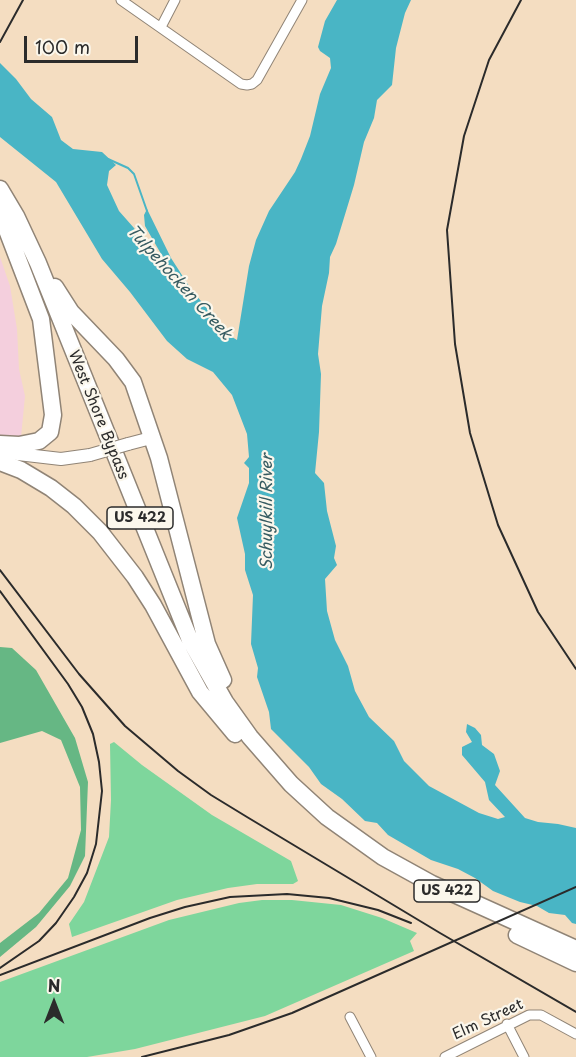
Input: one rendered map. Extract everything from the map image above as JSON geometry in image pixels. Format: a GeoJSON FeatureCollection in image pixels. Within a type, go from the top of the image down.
{"type":"FeatureCollection","features":[{"type":"Feature","properties":{"kind":"highway"},"geometry":{"type":"LineString","coordinates":[[0,187],[23,215],[60,297],[129,374],[159,458],[201,623],[213,661],[250,724],[327,817]]}},
{"type":"Feature","properties":{"kind":"highway","name":"West Shore Bypass"},"geometry":{"type":"LineString","coordinates":[[0,187],[38,263],[173,602],[203,666],[250,737],[291,784],[327,817],[383,857],[432,884],[576,949]]}},
{"type":"Feature","properties":{"kind":"highway"},"geometry":{"type":"LineString","coordinates":[[0,211],[41,319],[53,415],[52,428],[39,441],[19,445],[0,444]]}},
{"type":"Feature","properties":{"kind":"highway","name":"West Shore Bypass"},"geometry":{"type":"LineString","coordinates":[[0,211],[10,226],[190,662],[215,705],[236,734],[269,774],[321,823],[378,865],[440,898],[576,963]]}},
{"type":"Feature","properties":{"kind":"highway"},"geometry":{"type":"LineString","coordinates":[[0,462],[21,470],[51,488],[74,506],[100,532],[129,568],[153,605],[200,692],[236,734]]}},
{"type":"Feature","properties":{"kind":"street"},"geometry":{"type":"LineString","coordinates":[[121,0],[241,84],[247,85],[257,80],[302,0]]}},
{"type":"Feature","properties":{"kind":"street"},"geometry":{"type":"LineString","coordinates":[[161,27],[175,0]]}},
{"type":"Feature","properties":{"kind":"street"},"geometry":{"type":"LineString","coordinates":[[0,452],[61,459],[90,455],[150,438]]}},
{"type":"Feature","properties":{"kind":"street","name":"Elm Street"},"geometry":{"type":"LineString","coordinates":[[445,1057],[529,1015],[542,1015],[576,1034]]}},
{"type":"Feature","properties":{"kind":"street"},"geometry":{"type":"LineString","coordinates":[[350,1017],[371,1057]]}},
{"type":"Feature","properties":{"kind":"street"},"geometry":{"type":"LineString","coordinates":[[507,1024],[524,1057]]}},
{"type":"Feature","properties":{"kind":"shaded area"},"geometry":{"type":"Polygon","coordinates":[[[0,257],[10,286],[17,329],[19,369],[25,396],[21,437],[0,437],[0,257]]]}},
{"type":"Feature","properties":{"kind":"green space"},"geometry":{"type":"Polygon","coordinates":[[[0,647],[12,648],[36,670],[75,738],[88,782],[85,856],[70,886],[36,927],[0,957],[0,943],[39,913],[68,878],[81,830],[80,787],[61,740],[42,731],[0,743],[0,647]]]}},
{"type":"Feature","properties":{"kind":"green space"},"geometry":{"type":"Polygon","coordinates":[[[114,742],[212,815],[291,861],[298,881],[293,884],[257,884],[228,888],[177,900],[72,937],[69,924],[84,902],[109,837],[110,744],[114,742]]]}},
{"type":"Feature","properties":{"kind":"green space"},"geometry":{"type":"Polygon","coordinates":[[[292,900],[341,905],[382,918],[417,933],[410,941],[414,951],[265,1016],[135,1049],[87,1057],[0,1057],[0,982],[169,920],[239,903],[292,900]]]}},
{"type":"Feature","properties":{"kind":"water"},"geometry":{"type":"Polygon","coordinates":[[[337,0],[411,0],[405,13],[396,48],[392,85],[377,100],[374,118],[364,142],[354,185],[330,257],[322,306],[318,354],[321,374],[319,432],[315,473],[324,483],[327,511],[336,546],[334,558],[337,565],[325,579],[327,611],[335,640],[348,666],[355,691],[369,717],[394,741],[404,761],[429,786],[479,813],[498,819],[505,817],[489,800],[485,782],[462,755],[462,747],[472,742],[466,732],[467,724],[475,728],[481,735],[482,745],[494,754],[500,771],[495,785],[525,818],[576,828],[576,924],[565,915],[549,913],[537,906],[493,891],[475,878],[458,869],[431,860],[388,835],[377,823],[365,821],[342,799],[321,784],[309,767],[271,729],[269,712],[257,677],[258,668],[251,644],[253,595],[245,570],[245,554],[237,518],[249,483],[249,468],[244,463],[249,457],[247,434],[232,395],[213,372],[187,359],[167,341],[102,259],[56,182],[0,137],[0,63],[31,99],[52,117],[61,140],[73,149],[102,152],[116,165],[109,171],[107,185],[119,211],[134,228],[152,256],[162,262],[164,259],[145,226],[144,215],[147,209],[171,258],[189,286],[227,334],[237,340],[249,266],[256,240],[269,211],[301,159],[310,136],[320,94],[331,68],[330,58],[318,47],[325,21],[337,0]]]}},
{"type":"Feature","properties":{"kind":"waterway"},"geometry":{"type":"LineString","coordinates":[[108,159],[128,168],[134,174],[147,211]]}},
{"type":"Feature","properties":{"kind":"railway"},"geometry":{"type":"LineString","coordinates":[[0,42],[23,0]]}},
{"type":"Feature","properties":{"kind":"railway"},"geometry":{"type":"LineString","coordinates":[[521,0],[489,60],[464,136],[447,230],[455,344],[470,433],[498,525],[538,612],[576,669]]}},
{"type":"Feature","properties":{"kind":"railway"},"geometry":{"type":"LineString","coordinates":[[0,570],[79,674],[125,726],[178,771],[247,817],[576,1012]]}},
{"type":"Feature","properties":{"kind":"railway"},"geometry":{"type":"LineString","coordinates":[[0,591],[68,684],[82,707],[93,734],[102,791],[96,844],[87,873],[74,897],[56,923],[39,941],[0,968]]}},
{"type":"Feature","properties":{"kind":"railway"},"geometry":{"type":"LineString","coordinates":[[142,1057],[229,1035],[292,1013],[576,887]]}},
{"type":"Feature","properties":{"kind":"railway"},"geometry":{"type":"LineString","coordinates":[[0,975],[150,918],[230,897],[287,894],[329,898],[378,910],[411,923]]}},
{"type":"Feature","properties":{"kind":"water label","name":"Tulpehocken Creek"},"geometry":{"type":"Point","coordinates":[179,283]}},
{"type":"Feature","properties":{"kind":"water label","name":"Schuylkill River"},"geometry":{"type":"Point","coordinates":[268,512]}}]}
